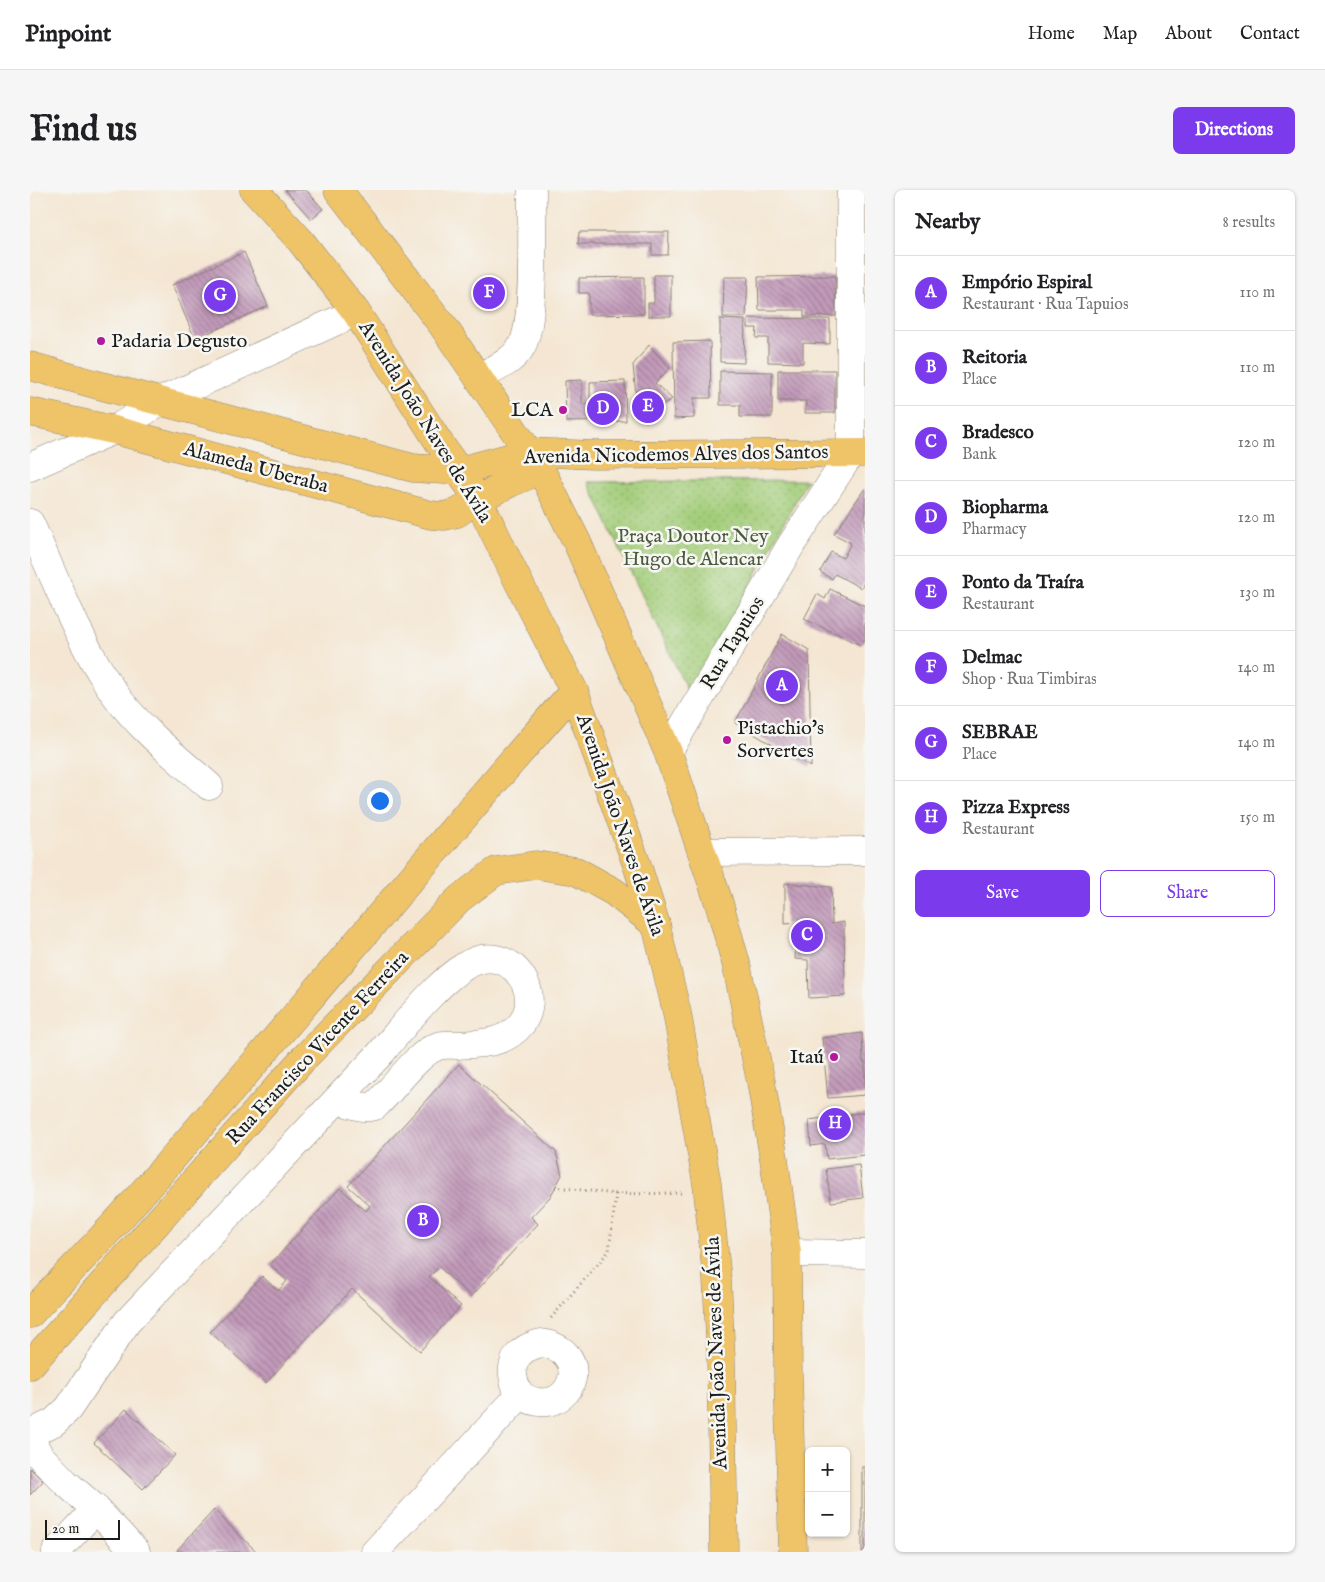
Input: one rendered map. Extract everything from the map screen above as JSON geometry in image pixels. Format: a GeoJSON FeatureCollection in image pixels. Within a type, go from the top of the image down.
{"type":"FeatureCollection","features":[{"type":"Feature","properties":{"kind":"main road","name":"Avenida João Naves de Ávila"},"geometry":{"type":"LineString","coordinates":[[254,190],[300,240],[356,312],[478,499],[574,691],[637,865],[656,925],[677,1013],[693,1191],[717,1279],[721,1358],[724,1552]]}},
{"type":"Feature","properties":{"kind":"main road"},"geometry":{"type":"LineString","coordinates":[[338,190],[400,268],[480,377],[536,461],[577,542],[668,752],[702,852],[736,963],[774,1159],[787,1254],[793,1552]]}},
{"type":"Feature","properties":{"kind":"main road","name":"Alameda Uberaba"},"geometry":{"type":"LineString","coordinates":[[30,366],[413,468],[458,471]]}},
{"type":"Feature","properties":{"kind":"main road","name":"Alameda Uberaba"},"geometry":{"type":"LineString","coordinates":[[30,412],[114,430],[431,515],[444,516],[457,513],[510,482],[536,461]]}},
{"type":"Feature","properties":{"kind":"main road","name":"Avenida Nicodemos Alves dos Santos"},"geometry":{"type":"LineString","coordinates":[[458,471],[593,454],[858,453]]}},
{"type":"Feature","properties":{"kind":"main road","name":"Rua Francisco Vicente Ferreira"},"geometry":{"type":"LineString","coordinates":[[30,1314],[121,1217],[230,1092],[479,798],[574,691]]}},
{"type":"Feature","properties":{"kind":"main road","name":"Rua Francisco Vicente Ferreira"},"geometry":{"type":"LineString","coordinates":[[30,1365],[304,1058],[459,899],[496,871],[536,865],[576,871],[614,892],[656,925]]}},
{"type":"Feature","properties":{"kind":"main road"},"geometry":{"type":"LineString","coordinates":[[230,1092],[255,1112]]}},
{"type":"Feature","properties":{"kind":"street"},"geometry":{"type":"LineString","coordinates":[[480,377],[505,364],[521,348],[526,338],[531,298],[532,190]]}},
{"type":"Feature","properties":{"kind":"street"},"geometry":{"type":"LineString","coordinates":[[851,190],[858,453]]}},
{"type":"Feature","properties":{"kind":"street"},"geometry":{"type":"LineString","coordinates":[[30,467],[114,430],[161,401],[356,312]]}},
{"type":"Feature","properties":{"kind":"street","name":"Rua Tapuios"},"geometry":{"type":"LineString","coordinates":[[668,752],[791,545],[858,453]]}},
{"type":"Feature","properties":{"kind":"street"},"geometry":{"type":"LineString","coordinates":[[30,523],[80,634],[115,693],[133,716],[209,786]]}},
{"type":"Feature","properties":{"kind":"street"},"geometry":{"type":"LineString","coordinates":[[702,852],[865,851]]}},
{"type":"Feature","properties":{"kind":"street"},"geometry":{"type":"LineString","coordinates":[[136,1552],[96,1509],[66,1483],[39,1455],[32,1441],[32,1430],[54,1422],[68,1409],[127,1322],[337,1100],[452,975],[467,964],[497,959],[514,966],[522,976],[528,988],[528,1011],[522,1022],[513,1032],[502,1039],[486,1044],[443,1045],[435,1047],[417,1061],[375,1106],[369,1108],[359,1107],[337,1100]]}},
{"type":"Feature","properties":{"kind":"street"},"geometry":{"type":"LineString","coordinates":[[787,1254],[865,1254]]}},
{"type":"Feature","properties":{"kind":"street"},"geometry":{"type":"LineString","coordinates":[[538,1344],[552,1344],[560,1348],[567,1355],[572,1369],[571,1383],[566,1392],[549,1402],[539,1403],[520,1395],[513,1377],[513,1367],[516,1358],[523,1350],[538,1344]]}},
{"type":"Feature","properties":{"kind":"street"},"geometry":{"type":"LineString","coordinates":[[375,1552],[520,1395]]}},
{"type":"Feature","properties":{"kind":"street"},"geometry":{"type":"LineString","coordinates":[[56,1552],[96,1509]]}},
{"type":"Feature","properties":{"kind":"path"},"geometry":{"type":"LineString","coordinates":[[555,1187],[616,1194],[693,1191]]}},
{"type":"Feature","properties":{"kind":"path"},"geometry":{"type":"LineString","coordinates":[[538,1344],[543,1327],[609,1250],[616,1194]]}},
{"type":"Feature","properties":{"kind":"green space","name":"Praça Doutor Ney Hugo de Alencar"},"geometry":{"type":"Polygon","coordinates":[[[807,480],[690,696],[588,482],[807,480]]]}},
{"type":"Feature","properties":{"kind":"building"},"geometry":{"type":"Polygon","coordinates":[[[285,190],[306,190],[323,209],[311,219],[285,190]]]}},
{"type":"Feature","properties":{"kind":"building"},"geometry":{"type":"Polygon","coordinates":[[[579,232],[669,232],[668,255],[652,255],[652,244],[578,244],[579,232]]]}},
{"type":"Feature","properties":{"kind":"building"},"geometry":{"type":"Polygon","coordinates":[[[244,252],[268,306],[195,339],[172,285],[244,252]]]}},
{"type":"Feature","properties":{"kind":"building"},"geometry":{"type":"Polygon","coordinates":[[[654,275],[671,275],[671,316],[648,316],[648,303],[654,303],[654,275]]]}},
{"type":"Feature","properties":{"kind":"building"},"geometry":{"type":"Polygon","coordinates":[[[835,276],[836,316],[804,317],[804,310],[759,310],[758,277],[835,276]]]}},
{"type":"Feature","properties":{"kind":"building"},"geometry":{"type":"Polygon","coordinates":[[[644,277],[644,314],[589,315],[589,293],[579,293],[579,278],[644,277]]]}},
{"type":"Feature","properties":{"kind":"building"},"geometry":{"type":"Polygon","coordinates":[[[724,277],[748,277],[746,317],[723,317],[724,277]]]}},
{"type":"Feature","properties":{"kind":"building"},"geometry":{"type":"Polygon","coordinates":[[[748,318],[830,319],[830,344],[803,343],[803,363],[768,362],[768,338],[756,338],[757,328],[748,328],[748,318]]]}},
{"type":"Feature","properties":{"kind":"building"},"geometry":{"type":"Polygon","coordinates":[[[720,319],[745,320],[744,363],[720,362],[720,319]]]}},
{"type":"Feature","properties":{"kind":"building"},"geometry":{"type":"Polygon","coordinates":[[[710,341],[711,398],[694,398],[694,418],[674,419],[673,342],[710,341]]]}},
{"type":"Feature","properties":{"kind":"building"},"geometry":{"type":"Polygon","coordinates":[[[649,345],[670,368],[655,383],[672,399],[646,415],[638,416],[633,365],[649,345]]]}},
{"type":"Feature","properties":{"kind":"building"},"geometry":{"type":"Polygon","coordinates":[[[778,370],[835,370],[835,413],[805,413],[806,401],[778,401],[778,370]]]}},
{"type":"Feature","properties":{"kind":"building"},"geometry":{"type":"Polygon","coordinates":[[[720,371],[772,372],[772,417],[740,417],[740,405],[720,405],[720,371]]]}},
{"type":"Feature","properties":{"kind":"building"},"geometry":{"type":"Polygon","coordinates":[[[582,380],[582,404],[590,404],[590,382],[625,381],[626,421],[566,422],[565,381],[582,380]]]}},
{"type":"Feature","properties":{"kind":"building"},"geometry":{"type":"Polygon","coordinates":[[[865,488],[865,581],[861,588],[835,574],[832,579],[820,572],[831,552],[843,558],[851,543],[834,534],[865,488]]]}},
{"type":"Feature","properties":{"kind":"building"},"geometry":{"type":"Polygon","coordinates":[[[830,589],[865,606],[865,638],[861,645],[804,619],[817,594],[825,599],[830,589]]]}},
{"type":"Feature","properties":{"kind":"building"},"geometry":{"type":"Polygon","coordinates":[[[782,634],[809,650],[811,767],[735,723],[782,634]]]}},
{"type":"Feature","properties":{"kind":"building"},"geometry":{"type":"Polygon","coordinates":[[[785,883],[831,887],[832,924],[844,922],[845,996],[809,998],[808,960],[795,959],[797,923],[785,924],[785,883]]]}},
{"type":"Feature","properties":{"kind":"building"},"geometry":{"type":"Polygon","coordinates":[[[862,1033],[863,1062],[865,1062],[865,1095],[828,1098],[822,1038],[862,1033]]]}},
{"type":"Feature","properties":{"kind":"building"},"geometry":{"type":"Polygon","coordinates":[[[459,1064],[556,1152],[562,1175],[550,1197],[531,1217],[538,1224],[471,1297],[439,1267],[429,1277],[461,1306],[420,1351],[352,1289],[266,1383],[210,1332],[262,1276],[278,1291],[287,1281],[270,1265],[340,1188],[366,1211],[370,1206],[348,1186],[459,1064]]]}},
{"type":"Feature","properties":{"kind":"building"},"geometry":{"type":"Polygon","coordinates":[[[865,1112],[865,1155],[827,1159],[825,1144],[811,1146],[809,1120],[865,1112]]]}},
{"type":"Feature","properties":{"kind":"building"},"geometry":{"type":"Polygon","coordinates":[[[859,1165],[863,1198],[831,1202],[826,1169],[859,1165]]]}},
{"type":"Feature","properties":{"kind":"building"},"geometry":{"type":"Polygon","coordinates":[[[126,1409],[175,1455],[143,1489],[94,1443],[126,1409]]]}},
{"type":"Feature","properties":{"kind":"building"},"geometry":{"type":"Polygon","coordinates":[[[862,1467],[865,1467],[865,1552],[862,1552],[862,1467]]]}},
{"type":"Feature","properties":{"kind":"building"},"geometry":{"type":"Polygon","coordinates":[[[30,1468],[43,1481],[30,1495],[30,1468]]]}},
{"type":"Feature","properties":{"kind":"building"},"geometry":{"type":"Polygon","coordinates":[[[214,1510],[257,1552],[180,1552],[177,1550],[214,1510]]]}},
{"type":"Feature","properties":{"kind":"place","name":"Delmac"},"geometry":{"type":"Point","coordinates":[489,293]}},
{"type":"Feature","properties":{"kind":"place","name":"SEBRAE"},"geometry":{"type":"Point","coordinates":[220,296]}},
{"type":"Feature","properties":{"kind":"place","name":"Padaria Degusto"},"geometry":{"type":"Point","coordinates":[101,341]}},
{"type":"Feature","properties":{"kind":"place","name":"Ponto da Traíra"},"geometry":{"type":"Point","coordinates":[648,407]}},
{"type":"Feature","properties":{"kind":"place","name":"Biopharma"},"geometry":{"type":"Point","coordinates":[603,409]}},
{"type":"Feature","properties":{"kind":"place","name":"LCA"},"geometry":{"type":"Point","coordinates":[563,410]}},
{"type":"Feature","properties":{"kind":"place","name":"Empório Espiral"},"geometry":{"type":"Point","coordinates":[782,686]}},
{"type":"Feature","properties":{"kind":"place","name":"Pistachio's Sorvertes"},"geometry":{"type":"Point","coordinates":[727,740]}},
{"type":"Feature","properties":{"kind":"place","name":"Bradesco"},"geometry":{"type":"Point","coordinates":[807,936]}},
{"type":"Feature","properties":{"kind":"place","name":"Itaú"},"geometry":{"type":"Point","coordinates":[834,1057]}},
{"type":"Feature","properties":{"kind":"place","name":"Pizza Express"},"geometry":{"type":"Point","coordinates":[835,1124]}},
{"type":"Feature","properties":{"kind":"place","name":"Reitoria"},"geometry":{"type":"Point","coordinates":[423,1221]}}]}
